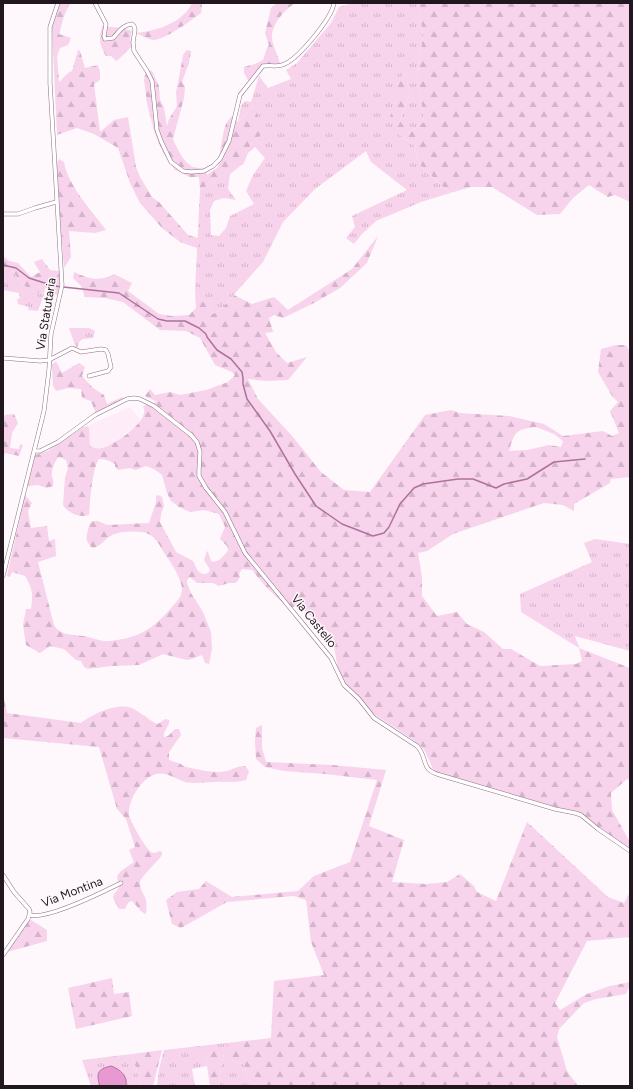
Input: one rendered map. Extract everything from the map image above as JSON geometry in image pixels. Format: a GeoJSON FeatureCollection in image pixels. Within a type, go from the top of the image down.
{"type":"FeatureCollection","features":[{"type":"Feature","properties":{"kind":"street","name":"Via Statutaria"},"geometry":{"type":"LineString","coordinates":[[3,576],[45,410],[51,334],[62,290],[50,83],[50,28],[58,3]]}},
{"type":"Feature","properties":{"kind":"street"},"geometry":{"type":"LineString","coordinates":[[95,3],[106,24],[105,39],[113,38],[119,30],[125,26],[132,24],[134,26],[134,51],[152,81],[157,130],[164,149],[171,162],[183,171],[191,172],[204,171],[213,166],[220,159],[229,141],[240,95],[263,66],[281,66],[291,61],[325,24],[334,8],[334,3]]}},
{"type":"Feature","properties":{"kind":"street"},"geometry":{"type":"LineString","coordinates":[[3,214],[18,214],[56,202]]}},
{"type":"Feature","properties":{"kind":"street"},"geometry":{"type":"LineString","coordinates":[[3,358],[40,361],[49,360],[72,348],[81,352],[101,349],[106,350],[111,367],[108,371],[89,376]]}},
{"type":"Feature","properties":{"kind":"street","name":"Via Castello"},"geometry":{"type":"LineString","coordinates":[[35,451],[40,451],[58,442],[95,415],[123,400],[137,398],[152,404],[197,442],[200,452],[199,476],[206,488],[225,512],[245,553],[332,658],[342,683],[359,699],[374,718],[418,746],[422,751],[426,767],[429,771],[547,807],[575,813],[630,851]]}},
{"type":"Feature","properties":{"kind":"street"},"geometry":{"type":"LineString","coordinates":[[3,875],[14,892],[29,909],[30,915],[3,955]]}},
{"type":"Feature","properties":{"kind":"street","name":"Via Montina"},"geometry":{"type":"LineString","coordinates":[[30,915],[36,916],[55,911],[121,883]]}},
{"type":"Feature","properties":{"kind":"shaded area"},"geometry":{"type":"Polygon","coordinates":[[[130,407],[141,421],[139,424],[113,444],[99,448],[90,446],[87,426],[130,407]]]}},
{"type":"Feature","properties":{"kind":"shaded area"},"geometry":{"type":"Polygon","coordinates":[[[111,1066],[123,1073],[126,1079],[126,1086],[100,1086],[98,1075],[100,1070],[111,1066]]]}},
{"type":"Feature","properties":{"kind":"green space"},"geometry":{"type":"Polygon","coordinates":[[[60,3],[70,3],[64,16],[59,34],[71,38],[68,45],[60,48],[57,56],[59,82],[72,71],[78,50],[80,51],[85,68],[98,65],[100,80],[94,84],[100,132],[114,120],[128,117],[136,167],[140,177],[152,197],[159,202],[188,235],[198,238],[197,248],[180,242],[162,228],[140,203],[130,183],[118,148],[94,134],[77,128],[57,135],[52,28],[60,3]]]}},
{"type":"Feature","properties":{"kind":"green space"},"geometry":{"type":"Polygon","coordinates":[[[192,3],[202,3],[201,13],[172,33],[160,39],[154,40],[136,33],[160,28],[176,21],[188,10],[192,3]]]}},
{"type":"Feature","properties":{"kind":"green space"},"geometry":{"type":"Polygon","coordinates":[[[277,3],[295,3],[280,17],[273,31],[273,42],[280,67],[267,66],[249,82],[244,73],[244,67],[263,60],[269,45],[265,33],[271,8],[277,3]]]}},
{"type":"Feature","properties":{"kind":"green space"},"geometry":{"type":"Polygon","coordinates":[[[353,3],[418,3],[423,35],[417,80],[424,122],[409,133],[400,121],[410,93],[404,70],[397,133],[414,145],[420,165],[450,193],[421,202],[376,221],[354,244],[346,238],[355,227],[352,216],[407,190],[371,162],[366,151],[315,189],[283,222],[263,262],[222,308],[213,314],[195,291],[200,190],[230,171],[241,162],[246,151],[259,136],[253,106],[238,122],[241,106],[245,101],[251,102],[259,76],[268,88],[291,79],[286,70],[297,63],[331,23],[339,7],[353,3]],[[255,147],[248,153],[244,163],[230,174],[228,189],[236,200],[224,198],[214,201],[210,210],[211,235],[219,236],[226,228],[230,216],[254,204],[246,191],[253,175],[265,158],[255,147]]]}},
{"type":"Feature","properties":{"kind":"green space"},"geometry":{"type":"Polygon","coordinates":[[[418,3],[630,3],[630,202],[615,195],[608,197],[589,185],[573,198],[560,214],[537,215],[492,187],[471,187],[450,193],[420,165],[414,145],[397,133],[390,118],[396,90],[404,69],[410,93],[400,121],[409,133],[424,122],[417,80],[423,35],[418,3]]]}},
{"type":"Feature","properties":{"kind":"green space"},"geometry":{"type":"Polygon","coordinates":[[[102,26],[122,28],[132,31],[130,38],[132,46],[116,61],[111,56],[106,56],[102,48],[100,38],[102,26]]]}},
{"type":"Feature","properties":{"kind":"green space"},"geometry":{"type":"Polygon","coordinates":[[[187,50],[191,51],[189,63],[182,82],[185,87],[184,98],[173,139],[180,154],[188,164],[197,168],[204,168],[207,175],[218,167],[225,127],[231,117],[232,116],[238,122],[253,106],[260,121],[259,136],[246,151],[242,162],[200,190],[199,177],[190,177],[175,170],[163,153],[154,131],[147,103],[144,80],[146,69],[152,71],[159,86],[160,99],[164,108],[167,126],[169,119],[177,106],[176,92],[183,55],[187,50]]]}},
{"type":"Feature","properties":{"kind":"green space"},"geometry":{"type":"Polygon","coordinates":[[[59,159],[64,162],[66,171],[75,189],[106,230],[95,233],[69,231],[71,257],[64,268],[56,164],[59,159]]]}},
{"type":"Feature","properties":{"kind":"green space"},"geometry":{"type":"Polygon","coordinates":[[[378,236],[367,263],[340,288],[283,318],[274,315],[269,318],[273,332],[265,333],[276,352],[287,363],[307,357],[288,380],[267,381],[248,379],[258,399],[293,437],[321,472],[344,490],[370,492],[425,415],[451,410],[460,413],[509,416],[544,424],[563,436],[603,431],[612,436],[619,433],[610,411],[618,402],[612,396],[598,372],[601,349],[616,345],[626,345],[630,352],[630,477],[611,479],[610,483],[574,504],[574,511],[563,505],[544,503],[453,534],[427,551],[418,553],[422,577],[422,596],[437,616],[457,612],[467,624],[484,632],[503,649],[511,649],[540,666],[576,664],[582,661],[579,648],[630,668],[630,780],[627,779],[611,793],[612,810],[630,842],[630,850],[580,814],[441,774],[433,769],[424,749],[412,739],[362,705],[345,686],[338,669],[332,635],[298,605],[289,609],[265,586],[252,570],[242,569],[239,574],[240,577],[236,583],[229,583],[219,586],[213,583],[197,583],[190,577],[187,580],[191,593],[203,612],[211,632],[212,649],[209,664],[205,663],[202,655],[187,660],[163,654],[139,665],[88,669],[84,667],[81,661],[76,660],[64,649],[50,646],[40,653],[26,645],[23,625],[26,609],[31,609],[31,588],[25,576],[12,572],[10,577],[7,576],[25,495],[32,503],[28,511],[31,528],[47,526],[49,541],[55,539],[56,556],[38,562],[54,625],[63,633],[106,641],[129,638],[152,627],[177,601],[182,592],[182,585],[176,572],[160,545],[151,535],[142,532],[120,533],[112,535],[99,545],[92,548],[87,541],[87,538],[89,526],[93,521],[98,521],[107,525],[149,523],[156,502],[156,496],[158,495],[162,497],[164,506],[160,522],[176,552],[193,561],[199,572],[206,574],[210,571],[204,560],[207,551],[211,561],[214,562],[220,559],[228,551],[227,546],[220,539],[225,527],[219,514],[204,510],[190,512],[179,507],[171,501],[162,475],[154,469],[146,466],[136,470],[130,468],[118,470],[115,467],[115,464],[99,459],[93,478],[89,515],[85,516],[74,514],[63,505],[65,478],[68,468],[66,460],[59,457],[55,463],[52,474],[53,486],[47,488],[38,485],[29,486],[27,483],[35,455],[48,451],[83,427],[87,426],[89,428],[90,446],[96,448],[107,446],[127,434],[139,423],[142,418],[144,412],[143,407],[157,402],[145,396],[150,389],[155,395],[170,392],[180,395],[206,390],[228,382],[235,375],[232,372],[215,365],[200,338],[186,331],[160,330],[123,302],[105,298],[85,297],[81,286],[73,278],[74,272],[94,279],[104,278],[114,274],[132,283],[128,291],[159,314],[171,316],[189,315],[196,308],[195,291],[213,314],[222,308],[234,295],[252,304],[274,297],[288,310],[352,269],[378,236]],[[536,427],[524,429],[515,435],[509,451],[527,450],[549,445],[561,447],[563,441],[554,434],[536,427]]]}},
{"type":"Feature","properties":{"kind":"green space"},"geometry":{"type":"Polygon","coordinates":[[[3,256],[9,261],[18,263],[31,277],[40,272],[34,262],[42,259],[50,270],[59,271],[60,284],[58,295],[54,294],[55,290],[45,288],[44,294],[30,291],[13,271],[4,277],[3,256]]]}},
{"type":"Feature","properties":{"kind":"green space"},"geometry":{"type":"Polygon","coordinates":[[[13,271],[30,291],[44,294],[38,311],[28,310],[29,307],[18,304],[17,299],[20,298],[19,293],[3,290],[3,276],[4,277],[13,271]]]}},
{"type":"Feature","properties":{"kind":"green space"},"geometry":{"type":"Polygon","coordinates":[[[69,328],[89,328],[95,331],[93,338],[83,339],[79,342],[78,347],[76,348],[69,328]]]}},
{"type":"Feature","properties":{"kind":"green space"},"geometry":{"type":"Polygon","coordinates":[[[56,361],[62,373],[79,363],[85,367],[82,376],[93,388],[104,395],[107,404],[122,397],[124,400],[96,414],[91,401],[82,398],[81,389],[68,388],[56,391],[53,386],[52,365],[56,361]]]}},
{"type":"Feature","properties":{"kind":"green space"},"geometry":{"type":"Polygon","coordinates":[[[14,414],[18,423],[12,433],[10,448],[19,449],[20,444],[23,445],[19,456],[5,453],[3,459],[3,418],[5,415],[14,414]]]}},
{"type":"Feature","properties":{"kind":"green space"},"geometry":{"type":"Polygon","coordinates":[[[595,539],[630,544],[630,651],[575,636],[579,648],[521,612],[520,594],[592,562],[584,543],[595,539]]]}},
{"type":"Feature","properties":{"kind":"green space"},"geometry":{"type":"Polygon","coordinates":[[[3,693],[7,713],[81,723],[97,714],[122,706],[138,711],[158,724],[165,719],[169,720],[164,732],[164,737],[168,736],[175,729],[179,729],[181,735],[169,752],[169,760],[183,766],[205,771],[222,772],[245,766],[249,771],[246,780],[242,781],[195,783],[185,782],[160,773],[151,776],[142,783],[132,798],[129,815],[139,836],[150,851],[153,853],[159,851],[162,852],[162,855],[140,882],[140,887],[146,901],[146,914],[131,901],[125,909],[119,909],[113,898],[114,894],[119,888],[117,876],[121,871],[134,862],[129,850],[135,847],[126,819],[117,809],[99,747],[3,738],[3,693]]]}},
{"type":"Feature","properties":{"kind":"green space"},"geometry":{"type":"Polygon","coordinates":[[[262,725],[262,748],[266,762],[332,765],[386,770],[369,826],[404,840],[392,882],[426,884],[447,882],[460,874],[474,886],[477,892],[496,901],[527,822],[608,897],[624,903],[630,892],[630,937],[587,941],[555,1003],[560,1010],[587,994],[610,986],[630,982],[626,994],[596,999],[584,1003],[559,1029],[557,1037],[567,1071],[578,1086],[258,1086],[247,1080],[245,1065],[232,1060],[226,1043],[271,1038],[274,981],[324,975],[311,942],[306,900],[294,896],[227,902],[181,928],[172,924],[166,900],[177,892],[199,889],[206,881],[232,897],[298,891],[314,876],[350,862],[377,780],[284,771],[265,767],[256,759],[256,728],[262,725]]]}},
{"type":"Feature","properties":{"kind":"green space"},"geometry":{"type":"Polygon","coordinates":[[[31,920],[47,930],[47,941],[7,952],[27,922],[31,920]]]}},
{"type":"Feature","properties":{"kind":"green space"},"geometry":{"type":"Polygon","coordinates":[[[112,978],[114,994],[129,992],[132,1016],[76,1029],[68,988],[112,978]]]}},
{"type":"Feature","properties":{"kind":"green space"},"geometry":{"type":"Polygon","coordinates":[[[226,1043],[232,1060],[245,1065],[247,1080],[258,1086],[219,1086],[224,1054],[205,1052],[207,1066],[192,1069],[195,1086],[157,1086],[159,1069],[164,1050],[226,1043]]]}},
{"type":"Feature","properties":{"kind":"green space"},"geometry":{"type":"Polygon","coordinates":[[[213,1049],[224,1054],[219,1086],[210,1086],[205,1052],[213,1049]]]}},
{"type":"Feature","properties":{"kind":"green space"},"geometry":{"type":"Polygon","coordinates":[[[162,1050],[153,1086],[141,1086],[132,1054],[162,1050]]]}},
{"type":"Feature","properties":{"kind":"green space"},"geometry":{"type":"Polygon","coordinates":[[[132,1054],[141,1086],[126,1086],[127,1083],[97,1077],[100,1086],[91,1086],[82,1060],[132,1054]]]}},
{"type":"Feature","properties":{"kind":"waterway"},"geometry":{"type":"LineString","coordinates":[[3,265],[16,268],[29,278],[54,286],[119,293],[158,319],[167,321],[185,321],[199,328],[206,334],[217,350],[231,359],[242,372],[243,384],[247,399],[270,431],[316,506],[342,524],[373,536],[384,533],[389,527],[400,504],[414,488],[423,484],[458,479],[473,479],[496,488],[504,484],[527,479],[554,462],[585,459]]}}]}
